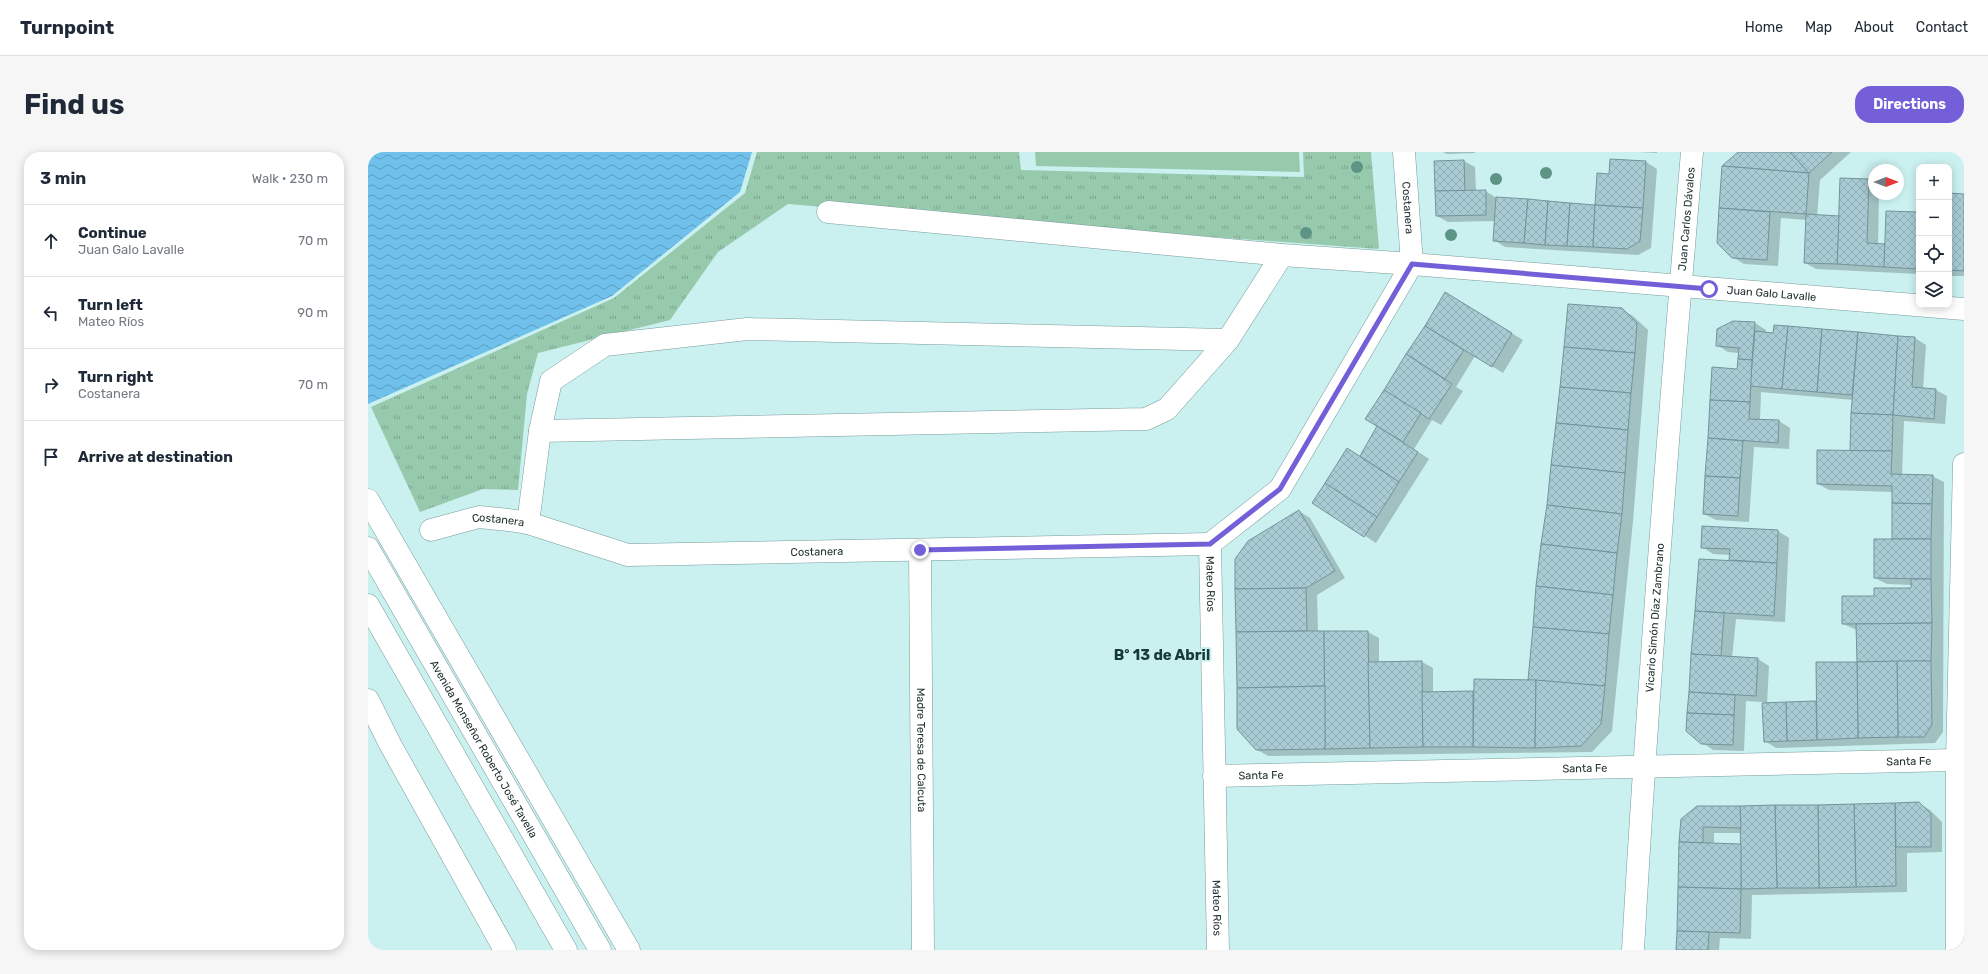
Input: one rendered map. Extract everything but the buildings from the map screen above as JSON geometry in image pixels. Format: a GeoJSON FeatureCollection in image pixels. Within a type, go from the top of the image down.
{"type":"FeatureCollection","features":[{"type":"Feature","properties":{"kind":"main road","name":"Costanera"},"geometry":{"type":"LineString","coordinates":[[1404,152],[1412,264]]}},
{"type":"Feature","properties":{"kind":"main road","name":"Juan Carlos Dávalos"},"geometry":{"type":"LineString","coordinates":[[1681,286],[1692,152]]}},
{"type":"Feature","properties":{"kind":"main road","name":"Juan Galo Lavalle"},"geometry":{"type":"LineString","coordinates":[[828,212],[1282,255],[1412,264],[1964,309]]}},
{"type":"Feature","properties":{"kind":"main road"},"geometry":{"type":"LineString","coordinates":[[540,431],[1146,419],[1167,408],[1228,340],[1282,255]]}},
{"type":"Feature","properties":{"kind":"main road","name":"Mateo Ríos"},"geometry":{"type":"LineString","coordinates":[[1218,950],[1210,544],[1280,489],[1412,264]]}},
{"type":"Feature","properties":{"kind":"main road","name":"Vicario Simón Díaz Zambrano"},"geometry":{"type":"LineString","coordinates":[[1633,950],[1643,767],[1681,286]]}},
{"type":"Feature","properties":{"kind":"main road"},"geometry":{"type":"LineString","coordinates":[[528,523],[540,431],[551,382],[605,345],[747,329],[1228,340]]}},
{"type":"Feature","properties":{"kind":"main road"},"geometry":{"type":"LineString","coordinates":[[1957,950],[1960,837],[1957,760],[1962,622],[1964,464]]}},
{"type":"Feature","properties":{"kind":"main road"},"geometry":{"type":"LineString","coordinates":[[368,500],[629,950]]}},
{"type":"Feature","properties":{"kind":"main road","name":"Costanera"},"geometry":{"type":"LineString","coordinates":[[431,530],[479,517],[528,523],[628,555],[1210,544]]}},
{"type":"Feature","properties":{"kind":"main road","name":"Avenida Monseñor Roberto José Tavella"},"geometry":{"type":"LineString","coordinates":[[368,548],[600,950]]}},
{"type":"Feature","properties":{"kind":"main road","name":"Madre Teresa de Calcuta"},"geometry":{"type":"LineString","coordinates":[[920,550],[923,950]]}},
{"type":"Feature","properties":{"kind":"main road"},"geometry":{"type":"LineString","coordinates":[[368,605],[566,950]]}},
{"type":"Feature","properties":{"kind":"main road"},"geometry":{"type":"LineString","coordinates":[[368,700],[390,744],[504,950]]}},
{"type":"Feature","properties":{"kind":"main road","name":"Santa Fe"},"geometry":{"type":"LineString","coordinates":[[1214,776],[1957,760]]}},
{"type":"Feature","properties":{"kind":"green space"},"geometry":{"type":"Polygon","coordinates":[[[757,152],[1019,152],[1021,170],[1304,177],[1303,152],[1371,152],[1379,249],[788,204],[718,252],[670,320],[538,353],[527,394],[518,490],[483,489],[420,512],[371,407],[614,298],[745,193],[757,152]]]}},
{"type":"Feature","properties":{"kind":"green space"},"geometry":{"type":"Polygon","coordinates":[[[1035,152],[1299,152],[1300,172],[1036,166],[1035,152]]]}},
{"type":"Feature","properties":{"kind":"water"},"geometry":{"type":"Polygon","coordinates":[[[368,152],[752,152],[740,192],[612,296],[368,404],[368,152]]]}},
{"type":"Feature","properties":{"kind":"district","name":"Bº 13 de Abril"},"geometry":{"type":"Point","coordinates":[1162,655]}},
{"type":"Feature","properties":{"kind":"route"},"geometry":{"type":"LineString","coordinates":[[920,550],[1210,544],[1280,489],[1412,264],[1709,289]]}}]}
